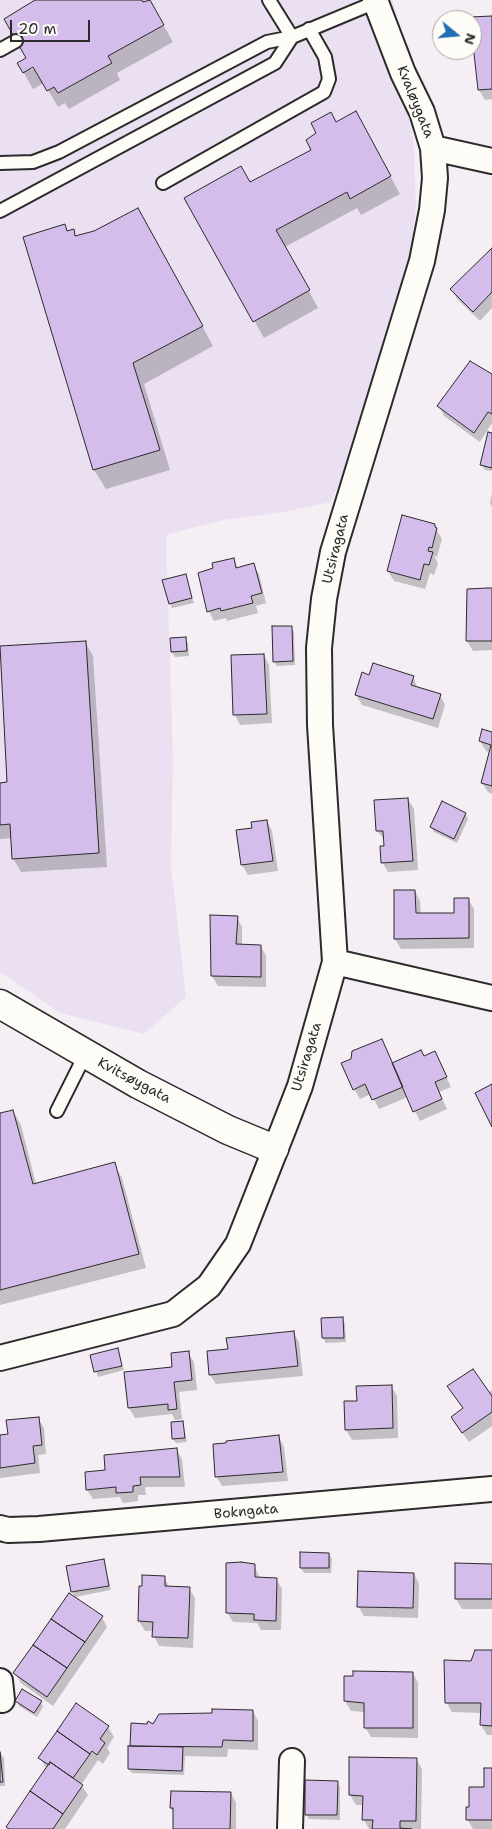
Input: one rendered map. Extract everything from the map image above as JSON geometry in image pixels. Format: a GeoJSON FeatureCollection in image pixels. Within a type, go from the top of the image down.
{"type":"FeatureCollection","features":[{"type":"Feature","properties":{"kind":"street","name":"Kvaløygata"},"geometry":{"type":"LineString","coordinates":[[376,1],[403,73],[422,112],[433,148],[492,161]]}},
{"type":"Feature","properties":{"kind":"street","name":"Utsiragata"},"geometry":{"type":"LineString","coordinates":[[274,1150],[300,1086],[335,962],[320,725],[319,648],[324,599],[332,552],[422,261],[432,210],[435,178],[433,148]]}},
{"type":"Feature","properties":{"kind":"street"},"geometry":{"type":"LineString","coordinates":[[335,962],[492,998]]}},
{"type":"Feature","properties":{"kind":"street","name":"Kvitsøygata"},"geometry":{"type":"LineString","coordinates":[[0,1004],[86,1055],[219,1126],[274,1150]]}},
{"type":"Feature","properties":{"kind":"street"},"geometry":{"type":"LineString","coordinates":[[0,1358],[172,1314],[210,1286],[238,1244],[274,1150]]}},
{"type":"Feature","properties":{"kind":"street","name":"Bokngata"},"geometry":{"type":"LineString","coordinates":[[0,1528],[8,1530],[39,1530],[492,1488]]}},
{"type":"Feature","properties":{"kind":"street"},"geometry":{"type":"LineString","coordinates":[[290,1829],[292,1761]]}},
{"type":"Feature","properties":{"kind":"lane"},"geometry":{"type":"LineString","coordinates":[[269,0],[292,37]]}},
{"type":"Feature","properties":{"kind":"lane"},"geometry":{"type":"LineString","coordinates":[[0,163],[33,162],[59,152],[267,42],[292,37],[376,1]]}},
{"type":"Feature","properties":{"kind":"lane"},"geometry":{"type":"LineString","coordinates":[[163,183],[324,92],[329,79],[325,57],[309,29]]}},
{"type":"Feature","properties":{"kind":"lane"},"geometry":{"type":"LineString","coordinates":[[0,211],[275,63],[292,37]]}},
{"type":"Feature","properties":{"kind":"lane"},"geometry":{"type":"LineString","coordinates":[[0,50],[16,41]]}},
{"type":"Feature","properties":{"kind":"lane"},"geometry":{"type":"LineString","coordinates":[[57,1110],[86,1055]]}},
{"type":"Feature","properties":{"kind":"shaded area"},"geometry":{"type":"Polygon","coordinates":[[[0,0],[393,0],[397,17],[414,148],[416,206],[409,266],[362,423],[331,502],[278,513],[223,520],[166,535],[173,758],[171,865],[186,997],[144,1034],[60,1013],[0,972],[0,0]]]}},
{"type":"Feature","properties":{"kind":"building"},"geometry":{"type":"Polygon","coordinates":[[[35,0],[141,0],[143,2],[150,0],[164,25],[108,56],[112,63],[58,93],[54,87],[47,91],[33,67],[23,73],[17,63],[26,58],[4,19],[35,0]]]}},
{"type":"Feature","properties":{"kind":"building"},"geometry":{"type":"Polygon","coordinates":[[[482,16],[492,16],[492,89],[478,90],[475,60],[482,60],[482,16]]]}},
{"type":"Feature","properties":{"kind":"building"},"geometry":{"type":"Polygon","coordinates":[[[356,111],[391,176],[350,199],[347,192],[276,230],[310,290],[253,322],[184,198],[241,166],[250,182],[311,150],[306,140],[316,133],[311,123],[331,112],[336,122],[356,111]]]}},
{"type":"Feature","properties":{"kind":"building"},"geometry":{"type":"Polygon","coordinates":[[[138,208],[203,326],[133,363],[160,450],[93,470],[23,237],[65,224],[67,231],[74,229],[75,236],[94,231],[138,208]]]}},
{"type":"Feature","properties":{"kind":"building"},"geometry":{"type":"Polygon","coordinates":[[[492,248],[492,292],[473,312],[450,289],[492,248]]]}},
{"type":"Feature","properties":{"kind":"building"},"geometry":{"type":"Polygon","coordinates":[[[470,361],[492,374],[492,414],[488,412],[474,433],[437,406],[470,361]]]}},
{"type":"Feature","properties":{"kind":"building"},"geometry":{"type":"Polygon","coordinates":[[[488,432],[492,433],[492,468],[480,465],[488,432]]]}},
{"type":"Feature","properties":{"kind":"building"},"geometry":{"type":"Polygon","coordinates":[[[402,515],[435,524],[437,528],[432,548],[429,547],[428,551],[433,552],[429,565],[424,564],[420,580],[387,571],[402,515]]]}},
{"type":"Feature","properties":{"kind":"building"},"geometry":{"type":"Polygon","coordinates":[[[234,558],[236,568],[254,563],[262,593],[251,596],[253,603],[221,611],[220,608],[207,612],[198,573],[213,568],[212,563],[234,558]]]}},
{"type":"Feature","properties":{"kind":"building"},"geometry":{"type":"Polygon","coordinates":[[[186,574],[192,598],[169,604],[162,580],[186,574]]]}},
{"type":"Feature","properties":{"kind":"building"},"geometry":{"type":"Polygon","coordinates":[[[492,588],[492,641],[466,641],[467,589],[492,588]]]}},
{"type":"Feature","properties":{"kind":"building"},"geometry":{"type":"Polygon","coordinates":[[[272,626],[292,626],[293,661],[273,662],[272,626]]]}},
{"type":"Feature","properties":{"kind":"building"},"geometry":{"type":"Polygon","coordinates":[[[186,637],[187,651],[171,652],[170,638],[186,637]]]}},
{"type":"Feature","properties":{"kind":"building"},"geometry":{"type":"Polygon","coordinates":[[[86,641],[99,853],[12,859],[10,824],[0,825],[0,783],[7,782],[0,646],[86,641]]]}},
{"type":"Feature","properties":{"kind":"building"},"geometry":{"type":"Polygon","coordinates":[[[264,654],[267,714],[233,715],[231,655],[264,654]]]}},
{"type":"Feature","properties":{"kind":"building"},"geometry":{"type":"Polygon","coordinates":[[[373,663],[414,676],[411,685],[441,694],[433,719],[355,695],[362,672],[369,675],[373,663]]]}},
{"type":"Feature","properties":{"kind":"building"},"geometry":{"type":"Polygon","coordinates":[[[482,729],[492,732],[492,786],[481,783],[491,745],[479,741],[482,729]]]}},
{"type":"Feature","properties":{"kind":"building"},"geometry":{"type":"Polygon","coordinates":[[[408,798],[413,861],[381,863],[380,846],[384,846],[383,831],[376,831],[374,800],[408,798]]]}},
{"type":"Feature","properties":{"kind":"building"},"geometry":{"type":"Polygon","coordinates":[[[442,801],[466,813],[454,839],[430,827],[442,801]]]}},
{"type":"Feature","properties":{"kind":"building"},"geometry":{"type":"Polygon","coordinates":[[[267,820],[273,861],[241,865],[236,830],[252,828],[251,822],[267,820]]]}},
{"type":"Feature","properties":{"kind":"building"},"geometry":{"type":"Polygon","coordinates":[[[394,890],[415,890],[416,913],[454,913],[454,898],[469,898],[469,938],[394,939],[394,890]]]}},
{"type":"Feature","properties":{"kind":"building"},"geometry":{"type":"Polygon","coordinates":[[[210,915],[238,916],[236,944],[261,945],[261,977],[211,976],[210,915]]]}},
{"type":"Feature","properties":{"kind":"building"},"geometry":{"type":"Polygon","coordinates":[[[382,1039],[403,1087],[372,1100],[365,1084],[353,1090],[341,1063],[351,1059],[352,1051],[382,1039]]]}},
{"type":"Feature","properties":{"kind":"building"},"geometry":{"type":"Polygon","coordinates":[[[421,1050],[424,1056],[435,1051],[447,1077],[435,1082],[442,1099],[413,1112],[392,1063],[421,1050]]]}},
{"type":"Feature","properties":{"kind":"building"},"geometry":{"type":"Polygon","coordinates":[[[492,1084],[492,1127],[475,1093],[492,1084]]]}},
{"type":"Feature","properties":{"kind":"building"},"geometry":{"type":"Polygon","coordinates":[[[13,1110],[33,1184],[115,1162],[139,1254],[0,1290],[0,1113],[13,1110]]]}},
{"type":"Feature","properties":{"kind":"building"},"geometry":{"type":"Polygon","coordinates":[[[343,1317],[344,1338],[322,1338],[321,1318],[343,1317]]]}},
{"type":"Feature","properties":{"kind":"building"},"geometry":{"type":"Polygon","coordinates":[[[294,1331],[298,1366],[209,1375],[207,1351],[228,1349],[226,1338],[294,1331]]]}},
{"type":"Feature","properties":{"kind":"building"},"geometry":{"type":"Polygon","coordinates":[[[118,1348],[122,1366],[94,1372],[90,1355],[118,1348]]]}},
{"type":"Feature","properties":{"kind":"building"},"geometry":{"type":"Polygon","coordinates":[[[189,1351],[192,1380],[174,1382],[177,1409],[168,1410],[168,1404],[128,1408],[124,1372],[172,1367],[171,1353],[189,1351]]]}},
{"type":"Feature","properties":{"kind":"building"},"geometry":{"type":"Polygon","coordinates":[[[473,1369],[492,1396],[492,1412],[462,1433],[451,1417],[463,1408],[447,1386],[473,1369]]]}},
{"type":"Feature","properties":{"kind":"building"},"geometry":{"type":"Polygon","coordinates":[[[392,1385],[393,1428],[345,1430],[344,1401],[357,1401],[356,1386],[392,1385]]]}},
{"type":"Feature","properties":{"kind":"building"},"geometry":{"type":"Polygon","coordinates":[[[39,1417],[42,1445],[33,1446],[35,1463],[0,1468],[0,1435],[8,1434],[6,1420],[39,1417]]]}},
{"type":"Feature","properties":{"kind":"building"},"geometry":{"type":"Polygon","coordinates":[[[183,1421],[185,1438],[172,1439],[171,1422],[183,1421]]]}},
{"type":"Feature","properties":{"kind":"building"},"geometry":{"type":"Polygon","coordinates":[[[279,1435],[283,1472],[215,1477],[213,1444],[279,1435]]]}},
{"type":"Feature","properties":{"kind":"building"},"geometry":{"type":"Polygon","coordinates":[[[177,1448],[180,1477],[140,1477],[141,1485],[133,1486],[133,1492],[116,1493],[116,1487],[86,1490],[85,1472],[105,1470],[104,1455],[177,1448]]]}},
{"type":"Feature","properties":{"kind":"building"},"geometry":{"type":"Polygon","coordinates":[[[300,1552],[329,1553],[329,1568],[300,1568],[300,1552]]]}},
{"type":"Feature","properties":{"kind":"building"},"geometry":{"type":"Polygon","coordinates":[[[104,1559],[109,1586],[71,1592],[66,1566],[104,1559]]]}},
{"type":"Feature","properties":{"kind":"building"},"geometry":{"type":"Polygon","coordinates":[[[241,1562],[255,1564],[255,1577],[277,1578],[276,1621],[254,1620],[254,1614],[226,1613],[226,1563],[241,1562]]]}},
{"type":"Feature","properties":{"kind":"building"},"geometry":{"type":"Polygon","coordinates":[[[455,1563],[492,1564],[492,1599],[455,1599],[455,1563]]]}},
{"type":"Feature","properties":{"kind":"building"},"geometry":{"type":"Polygon","coordinates":[[[358,1571],[414,1573],[413,1608],[357,1607],[358,1571]]]}},
{"type":"Feature","properties":{"kind":"building"},"geometry":{"type":"Polygon","coordinates":[[[142,1575],[165,1576],[165,1586],[190,1587],[188,1638],[152,1637],[153,1622],[138,1621],[139,1586],[142,1586],[142,1575]]]}},
{"type":"Feature","properties":{"kind":"building"},"geometry":{"type":"Polygon","coordinates":[[[69,1593],[103,1616],[85,1642],[51,1619],[69,1593]]]}},
{"type":"Feature","properties":{"kind":"building"},"geometry":{"type":"Polygon","coordinates":[[[51,1619],[85,1642],[67,1668],[33,1645],[51,1619]]]}},
{"type":"Feature","properties":{"kind":"building"},"geometry":{"type":"Polygon","coordinates":[[[33,1645],[67,1668],[47,1697],[13,1673],[33,1645]]]}},
{"type":"Feature","properties":{"kind":"building"},"geometry":{"type":"Polygon","coordinates":[[[475,1650],[492,1650],[492,1726],[480,1725],[481,1703],[445,1703],[444,1660],[471,1661],[475,1650]]]}},
{"type":"Feature","properties":{"kind":"building"},"geometry":{"type":"Polygon","coordinates":[[[353,1671],[413,1672],[413,1728],[364,1728],[364,1703],[344,1701],[344,1676],[353,1676],[353,1671]]]}},
{"type":"Feature","properties":{"kind":"building"},"geometry":{"type":"Polygon","coordinates":[[[22,1689],[42,1701],[34,1713],[15,1701],[22,1689]]]}},
{"type":"Feature","properties":{"kind":"building"},"geometry":{"type":"Polygon","coordinates":[[[76,1703],[109,1726],[100,1739],[105,1743],[97,1755],[92,1751],[90,1754],[57,1731],[76,1703]]]}},
{"type":"Feature","properties":{"kind":"building"},"geometry":{"type":"Polygon","coordinates":[[[212,1709],[253,1710],[253,1741],[223,1740],[222,1747],[130,1746],[131,1723],[147,1724],[148,1721],[153,1724],[159,1714],[212,1713],[212,1709]]]}},
{"type":"Feature","properties":{"kind":"building"},"geometry":{"type":"Polygon","coordinates":[[[57,1731],[90,1754],[73,1778],[50,1762],[49,1765],[38,1758],[57,1731]]]}},
{"type":"Feature","properties":{"kind":"building"},"geometry":{"type":"Polygon","coordinates":[[[128,1746],[183,1747],[182,1771],[128,1769],[128,1746]]]}},
{"type":"Feature","properties":{"kind":"building"},"geometry":{"type":"Polygon","coordinates":[[[0,1752],[3,1782],[0,1782],[0,1752]]]}},
{"type":"Feature","properties":{"kind":"building"},"geometry":{"type":"Polygon","coordinates":[[[349,1757],[417,1758],[416,1821],[400,1821],[400,1828],[412,1829],[372,1829],[373,1820],[362,1820],[363,1796],[349,1795],[349,1757]]]}},
{"type":"Feature","properties":{"kind":"building"},"geometry":{"type":"Polygon","coordinates":[[[50,1762],[83,1785],[63,1814],[30,1791],[50,1762]]]}},
{"type":"Feature","properties":{"kind":"building"},"geometry":{"type":"Polygon","coordinates":[[[484,1768],[492,1768],[492,1820],[466,1820],[466,1807],[469,1807],[469,1787],[484,1787],[484,1768]]]}},
{"type":"Feature","properties":{"kind":"building"},"geometry":{"type":"Polygon","coordinates":[[[305,1780],[338,1781],[337,1815],[305,1815],[305,1780]]]}},
{"type":"Feature","properties":{"kind":"building"},"geometry":{"type":"Polygon","coordinates":[[[30,1791],[63,1814],[53,1829],[9,1829],[6,1827],[30,1791]]]}},
{"type":"Feature","properties":{"kind":"building"},"geometry":{"type":"Polygon","coordinates":[[[171,1791],[231,1792],[230,1829],[173,1829],[173,1808],[170,1808],[171,1791]]]}}]}
